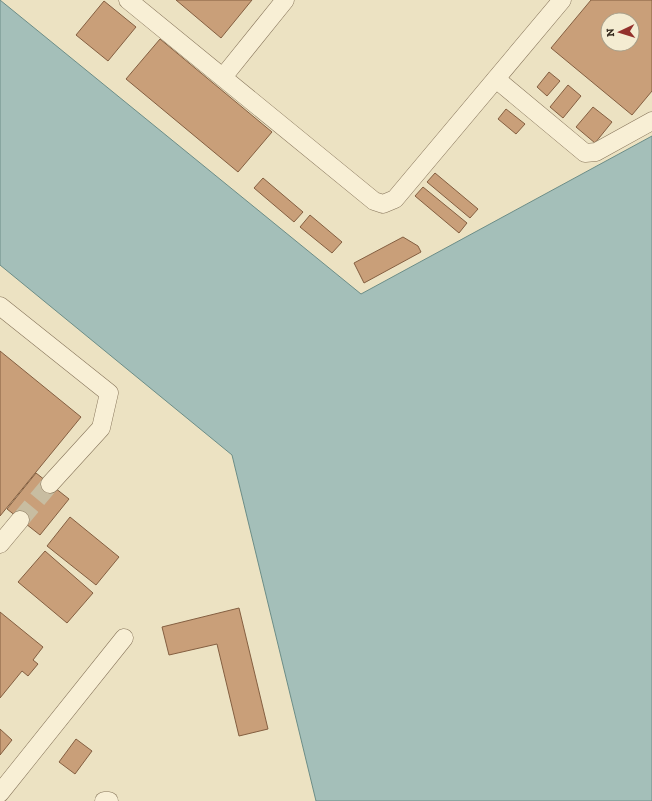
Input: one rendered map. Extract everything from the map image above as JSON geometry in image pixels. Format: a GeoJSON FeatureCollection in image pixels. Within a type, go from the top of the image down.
{"type":"FeatureCollection","features":[{"type":"Feature","properties":{"kind":"lane"},"geometry":{"type":"LineString","coordinates":[[128,0],[374,201],[384,204],[395,199],[562,0]]}},
{"type":"Feature","properties":{"kind":"lane"},"geometry":{"type":"LineString","coordinates":[[223,77],[285,0]]}},
{"type":"Feature","properties":{"kind":"lane"},"geometry":{"type":"LineString","coordinates":[[496,79],[586,153],[596,152],[652,122]]}},
{"type":"Feature","properties":{"kind":"lane"},"geometry":{"type":"LineString","coordinates":[[0,306],[110,392],[101,428],[50,484]]}},
{"type":"Feature","properties":{"kind":"lane"},"geometry":{"type":"LineString","coordinates":[[0,544],[20,520]]}},
{"type":"Feature","properties":{"kind":"lane"},"geometry":{"type":"LineString","coordinates":[[0,793],[124,638]]}},
{"type":"Feature","properties":{"kind":"lane"},"geometry":{"type":"LineString","coordinates":[[104,801],[109,801]]}},
{"type":"Feature","properties":{"kind":"water"},"geometry":{"type":"Polygon","coordinates":[[[0,0],[361,294],[652,136],[652,801],[316,801],[232,455],[0,265],[0,0]]]}},
{"type":"Feature","properties":{"kind":"building"},"geometry":{"type":"Polygon","coordinates":[[[176,0],[252,0],[221,38],[176,0]]]}},
{"type":"Feature","properties":{"kind":"building"},"geometry":{"type":"Polygon","coordinates":[[[591,0],[652,0],[652,91],[632,115],[551,48],[591,0]]]}},
{"type":"Feature","properties":{"kind":"building"},"geometry":{"type":"Polygon","coordinates":[[[104,1],[136,27],[108,61],[76,35],[104,1]]]}},
{"type":"Feature","properties":{"kind":"building"},"geometry":{"type":"Polygon","coordinates":[[[160,39],[272,132],[238,172],[126,79],[160,39]]]}},
{"type":"Feature","properties":{"kind":"building"},"geometry":{"type":"Polygon","coordinates":[[[549,72],[560,81],[547,96],[537,87],[549,72]]]}},
{"type":"Feature","properties":{"kind":"building"},"geometry":{"type":"Polygon","coordinates":[[[568,85],[581,96],[563,118],[550,107],[568,85]]]}},
{"type":"Feature","properties":{"kind":"building"},"geometry":{"type":"Polygon","coordinates":[[[593,107],[612,122],[595,143],[576,127],[593,107]]]}},
{"type":"Feature","properties":{"kind":"building"},"geometry":{"type":"Polygon","coordinates":[[[506,109],[525,124],[516,134],[498,119],[506,109]]]}},
{"type":"Feature","properties":{"kind":"building"},"geometry":{"type":"Polygon","coordinates":[[[435,173],[478,209],[470,218],[427,182],[435,173]]]}},
{"type":"Feature","properties":{"kind":"building"},"geometry":{"type":"Polygon","coordinates":[[[263,178],[303,212],[294,222],[254,188],[263,178]]]}},
{"type":"Feature","properties":{"kind":"building"},"geometry":{"type":"Polygon","coordinates":[[[423,187],[467,223],[459,233],[415,196],[423,187]]]}},
{"type":"Feature","properties":{"kind":"building"},"geometry":{"type":"Polygon","coordinates":[[[310,215],[342,242],[332,253],[300,227],[310,215]]]}},
{"type":"Feature","properties":{"kind":"building"},"geometry":{"type":"Polygon","coordinates":[[[403,237],[418,246],[421,252],[364,283],[354,263],[403,237]]]}},
{"type":"Feature","properties":{"kind":"building"},"geometry":{"type":"Polygon","coordinates":[[[0,351],[81,417],[0,516],[0,351]]]}},
{"type":"Feature","properties":{"kind":"building"},"geometry":{"type":"Polygon","coordinates":[[[36,473],[69,499],[40,535],[7,509],[36,473]]]}},
{"type":"Feature","properties":{"kind":"building"},"geometry":{"type":"Polygon","coordinates":[[[70,517],[119,557],[96,585],[47,546],[70,517]]]}},
{"type":"Feature","properties":{"kind":"building"},"geometry":{"type":"Polygon","coordinates":[[[45,551],[93,593],[67,623],[18,582],[45,551]]]}},
{"type":"Feature","properties":{"kind":"building"},"geometry":{"type":"Polygon","coordinates":[[[239,608],[268,729],[239,736],[217,644],[169,655],[162,627],[239,608]]]}},
{"type":"Feature","properties":{"kind":"building"},"geometry":{"type":"Polygon","coordinates":[[[0,612],[43,647],[33,660],[38,664],[28,676],[22,671],[0,698],[0,612]]]}},
{"type":"Feature","properties":{"kind":"building"},"geometry":{"type":"Polygon","coordinates":[[[0,729],[12,740],[0,755],[0,729]]]}},
{"type":"Feature","properties":{"kind":"building"},"geometry":{"type":"Polygon","coordinates":[[[76,739],[92,751],[75,774],[59,762],[76,739]]]}},
{"type":"Feature","properties":{"kind":"tunnel"},"geometry":{"type":"LineString","coordinates":[[20,520],[50,484]]}}]}
